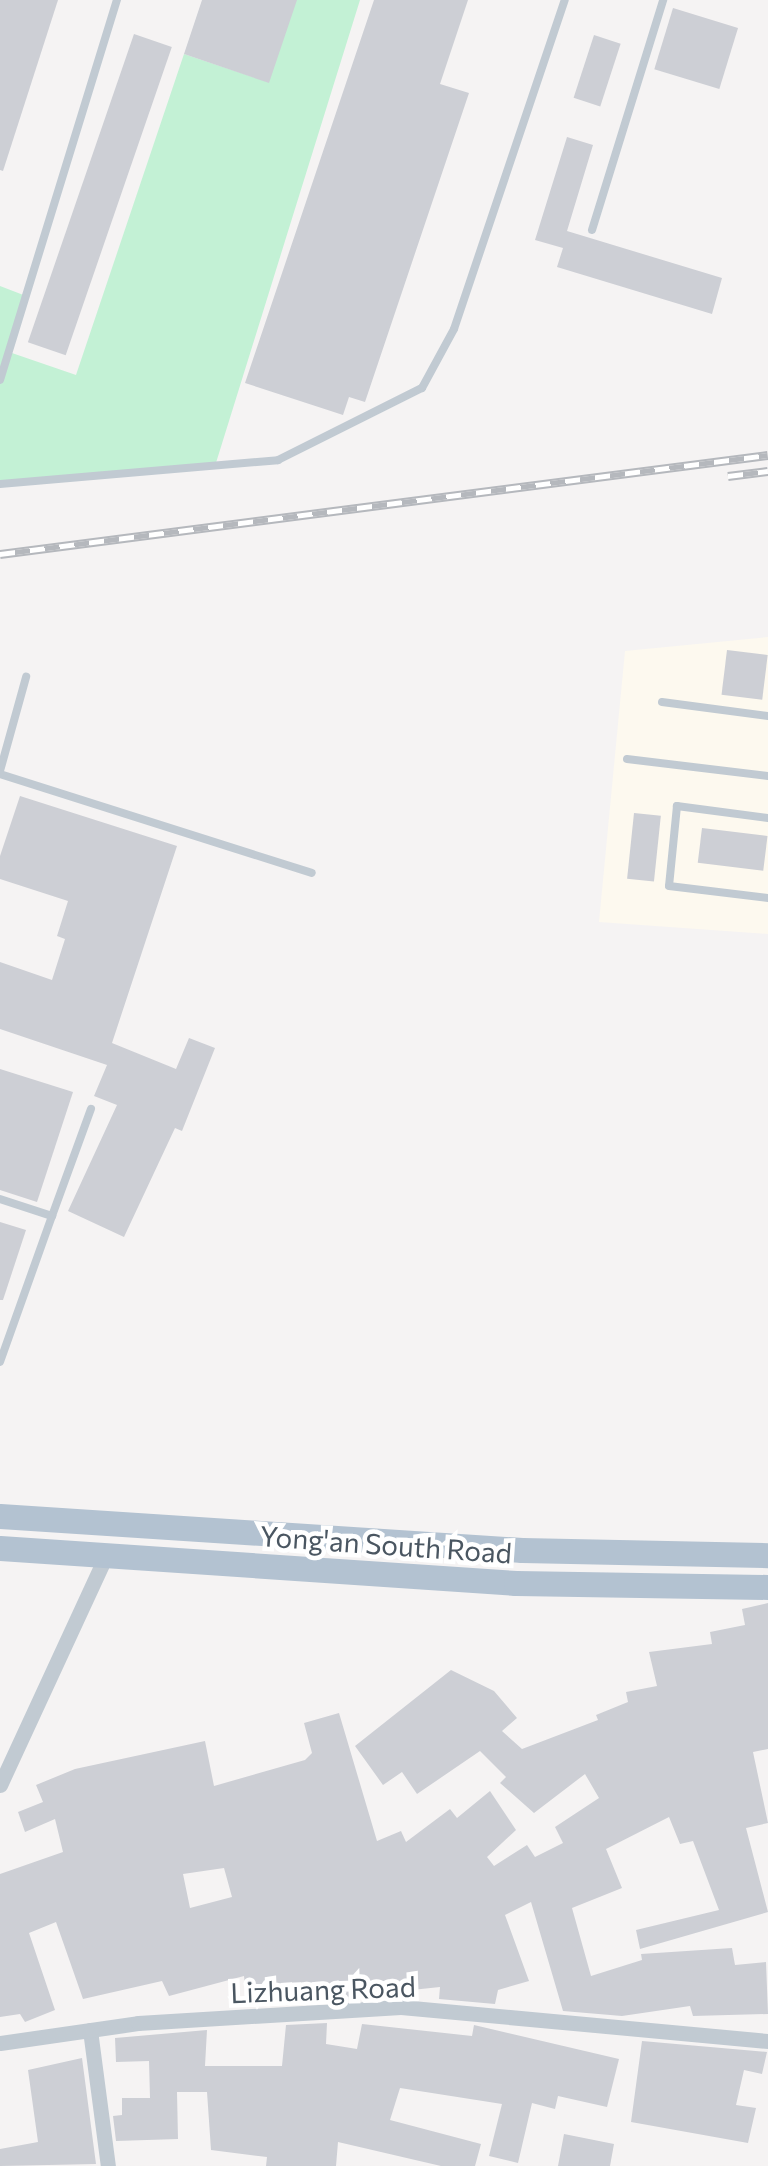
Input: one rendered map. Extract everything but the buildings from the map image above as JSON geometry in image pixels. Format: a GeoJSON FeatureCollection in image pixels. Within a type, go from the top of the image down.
{"type":"FeatureCollection","features":[{"type":"Feature","properties":{"kind":"main road","name":"Yong'an South Road"},"geometry":{"type":"LineString","coordinates":[[0,1516],[522,1550],[768,1555]]}},
{"type":"Feature","properties":{"kind":"main road","name":"Yong'an South Road"},"geometry":{"type":"LineString","coordinates":[[0,1548],[516,1583],[768,1588]]}},
{"type":"Feature","properties":{"kind":"street"},"geometry":{"type":"LineString","coordinates":[[0,1785],[106,1556]]}},
{"type":"Feature","properties":{"kind":"street","name":"Lizhuang Road"},"geometry":{"type":"LineString","coordinates":[[0,2043],[90,2030],[402,2007],[768,2041]]}},
{"type":"Feature","properties":{"kind":"street"},"geometry":{"type":"LineString","coordinates":[[90,2030],[108,2166]]}},
{"type":"Feature","properties":{"kind":"lane"},"geometry":{"type":"LineString","coordinates":[[0,380],[117,0]]}},
{"type":"Feature","properties":{"kind":"lane"},"geometry":{"type":"LineString","coordinates":[[0,484],[278,460],[422,388],[454,330],[566,0]]}},
{"type":"Feature","properties":{"kind":"lane"},"geometry":{"type":"LineString","coordinates":[[592,230],[662,0]]}},
{"type":"Feature","properties":{"kind":"lane"},"geometry":{"type":"LineString","coordinates":[[26,677],[0,773],[312,873]]}},
{"type":"Feature","properties":{"kind":"lane"},"geometry":{"type":"LineString","coordinates":[[662,702],[768,716]]}},
{"type":"Feature","properties":{"kind":"lane"},"geometry":{"type":"LineString","coordinates":[[627,759],[768,776]]}},
{"type":"Feature","properties":{"kind":"lane"},"geometry":{"type":"LineString","coordinates":[[768,818],[677,806],[669,886],[768,898]]}},
{"type":"Feature","properties":{"kind":"lane"},"geometry":{"type":"LineString","coordinates":[[0,1362],[91,1110]]}},
{"type":"Feature","properties":{"kind":"lane"},"geometry":{"type":"LineString","coordinates":[[0,1199],[52,1216]]}},
{"type":"Feature","properties":{"kind":"shaded area"},"geometry":{"type":"Polygon","coordinates":[[[768,637],[768,934],[599,922],[625,651],[768,637]]]}},
{"type":"Feature","properties":{"kind":"green space"},"geometry":{"type":"Polygon","coordinates":[[[294,0],[360,0],[215,466],[0,484],[0,286],[26,296],[9,352],[76,375],[184,54],[268,82],[294,0]]]}},
{"type":"Feature","properties":{"kind":"railway"},"geometry":{"type":"LineString","coordinates":[[0,554],[768,455]]}},
{"type":"Feature","properties":{"kind":"railway"},"geometry":{"type":"LineString","coordinates":[[728,476],[768,471]]}}]}
